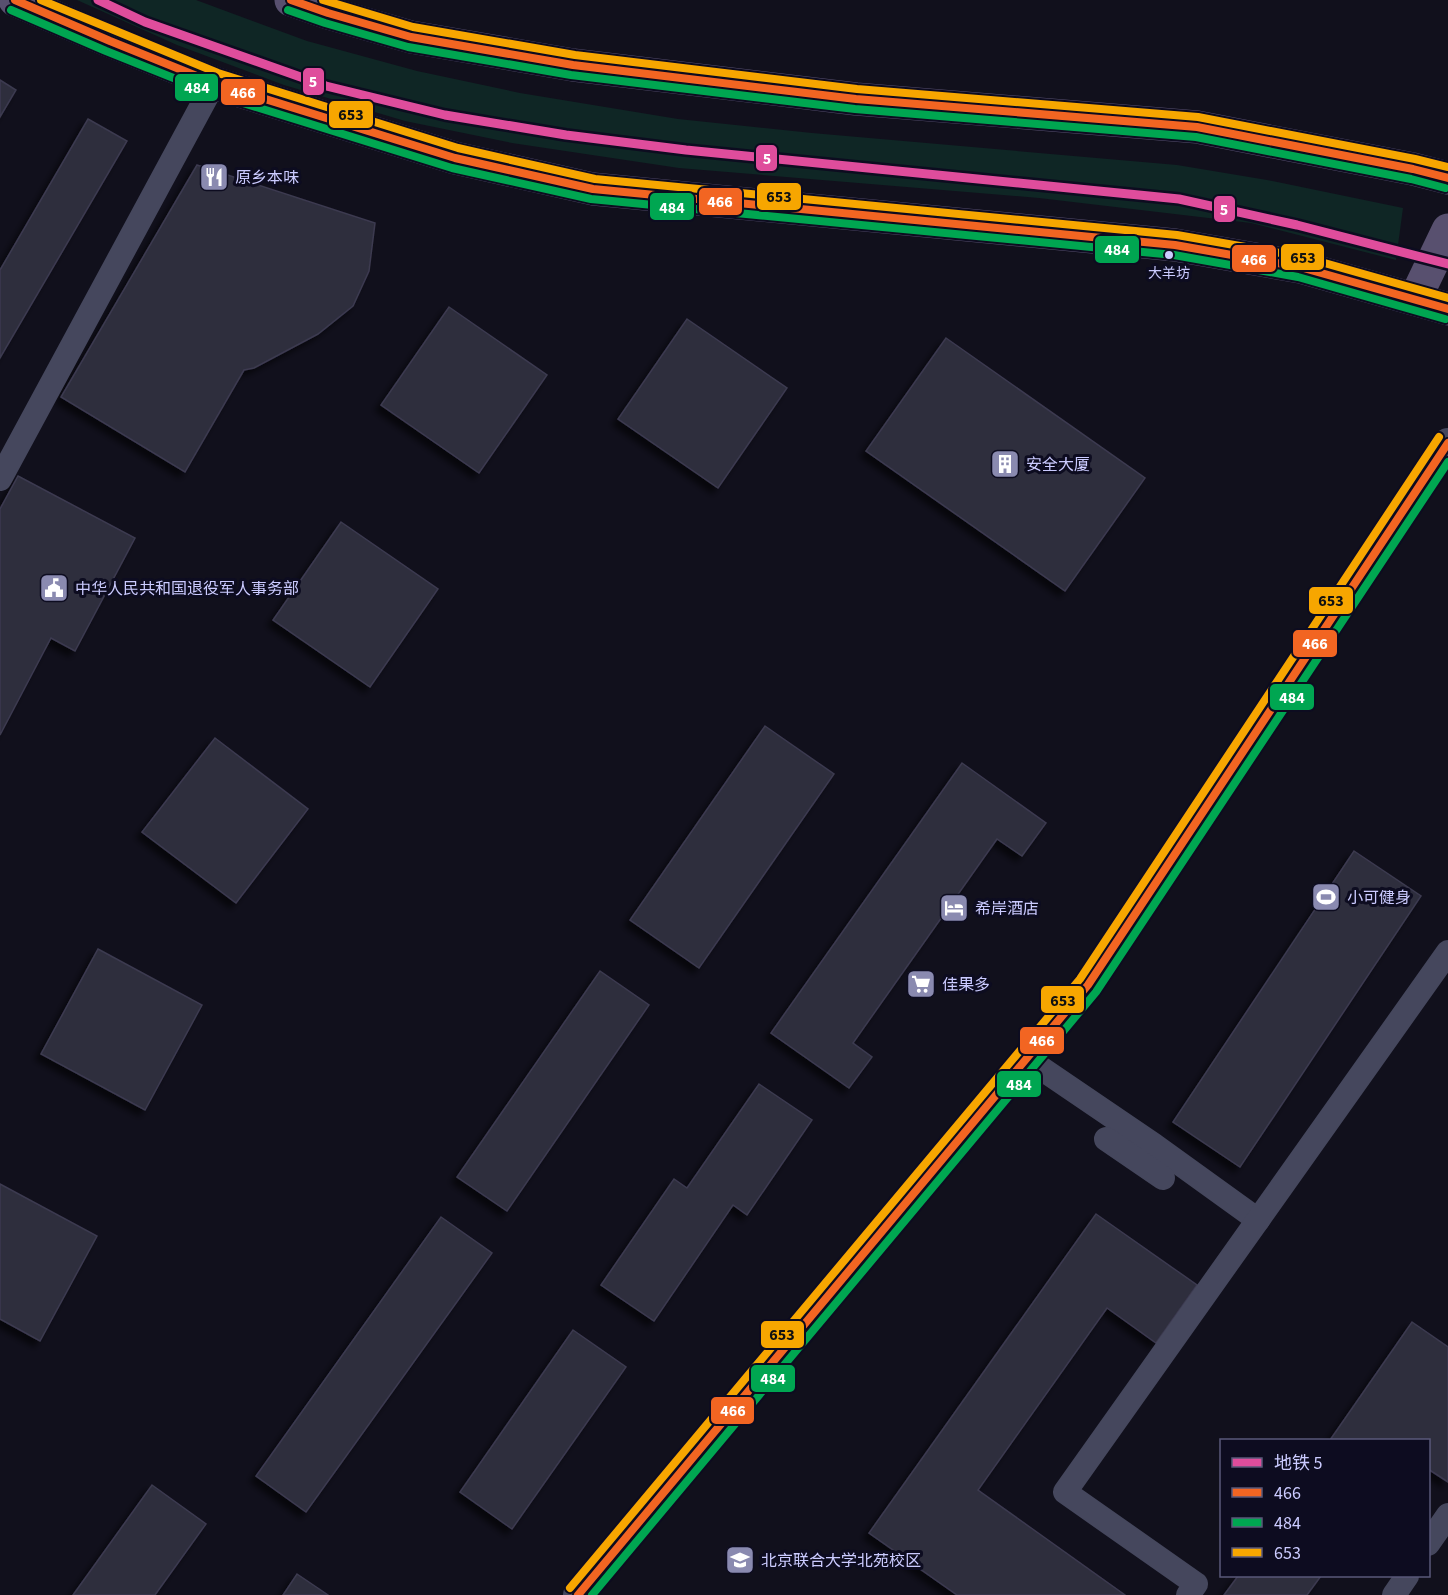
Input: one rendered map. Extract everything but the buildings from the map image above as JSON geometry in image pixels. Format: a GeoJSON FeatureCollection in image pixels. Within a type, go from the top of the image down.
{"type":"FeatureCollection","features":[{"type":"Feature","properties":{"kind":"main road"},"geometry":{"type":"LineString","coordinates":[[15,0],[214,83],[455,158],[593,189],[1175,245],[1300,267],[1448,309]]}},
{"type":"Feature","properties":{"kind":"main road"},"geometry":{"type":"LineString","coordinates":[[291,0],[411,37],[573,65],[856,99],[1197,127],[1413,169],[1448,178]]}},
{"type":"Feature","properties":{"kind":"main road"},"geometry":{"type":"LineString","coordinates":[[1414,299],[1448,230]]}},
{"type":"Feature","properties":{"kind":"street"},"geometry":{"type":"LineString","coordinates":[[0,479],[214,83]]}},
{"type":"Feature","properties":{"kind":"street"},"geometry":{"type":"LineString","coordinates":[[578,1595],[1088,985],[1448,443]]}},
{"type":"Feature","properties":{"kind":"street"},"geometry":{"type":"LineString","coordinates":[[1188,1595],[1196,1584],[1065,1492],[1448,952]]}},
{"type":"Feature","properties":{"kind":"street"},"geometry":{"type":"LineString","coordinates":[[1026,1058],[1154,1145],[1258,1220]]}},
{"type":"Feature","properties":{"kind":"street"},"geometry":{"type":"LineString","coordinates":[[1106,1139],[1163,1178]]}},
{"type":"Feature","properties":{"kind":"street"},"geometry":{"type":"LineString","coordinates":[[1430,1541],[1448,1515]]}},
{"type":"Feature","properties":{"kind":"street"},"geometry":{"type":"LineString","coordinates":[[1394,1595],[1406,1577]]}},
{"type":"Feature","properties":{"kind":"green space"},"geometry":{"type":"Polygon","coordinates":[[[77,0],[196,0],[307,41],[417,71],[520,93],[678,119],[1177,165],[1267,180],[1403,208],[1396,260],[1251,223],[1039,198],[679,168],[512,143],[405,121],[284,85],[177,45],[77,0]]]}},
{"type":"Feature","properties":{"kind":"metro line","name":"5"},"geometry":{"type":"LineString","coordinates":[[98,0],[145,22],[326,86],[445,115],[566,135],[686,150],[1179,199],[1297,225],[1448,264]]}},
{"type":"Feature","properties":{"kind":"transit line","name":"466"},"geometry":{"type":"LineString","coordinates":[[15,0],[214,83],[455,158],[593,189],[1175,245],[1300,267],[1448,309]]}},
{"type":"Feature","properties":{"kind":"transit line","name":"653"},"geometry":{"type":"LineString","coordinates":[[41,0],[218,73],[458,148],[595,179],[1177,235],[1303,257],[1448,298]]}},
{"type":"Feature","properties":{"kind":"transit line","name":"466"},"geometry":{"type":"LineString","coordinates":[[291,0],[411,37],[573,65],[856,99],[1197,127],[1413,169],[1448,178]]}},
{"type":"Feature","properties":{"kind":"transit line","name":"653"},"geometry":{"type":"LineString","coordinates":[[323,0],[413,27],[575,55],[857,89],[1198,117],[1448,167]]}},
{"type":"Feature","properties":{"kind":"transit line","name":"484"},"geometry":{"type":"LineString","coordinates":[[11,10],[211,93],[452,168],[591,199],[1174,255],[1298,277],[1445,319]]}},
{"type":"Feature","properties":{"kind":"transit line","name":"484"},"geometry":{"type":"LineString","coordinates":[[288,10],[408,47],[571,75],[855,109],[1196,137],[1411,179],[1445,188]]}},
{"type":"Feature","properties":{"kind":"transit line","name":"653"},"geometry":{"type":"LineString","coordinates":[[570,1588],[1080,979],[1439,437]]}},
{"type":"Feature","properties":{"kind":"transit line","name":"466"},"geometry":{"type":"LineString","coordinates":[[578,1595],[1088,985],[1448,443]]}},
{"type":"Feature","properties":{"kind":"transit line","name":"484"},"geometry":{"type":"LineString","coordinates":[[592,1595],[1096,992],[1448,462]]}},
{"type":"Feature","properties":{"kind":"place","name":"原乡本味"},"geometry":{"type":"Point","coordinates":[214,177]}},
{"type":"Feature","properties":{"kind":"place","name":"大羊坊"},"geometry":{"type":"Point","coordinates":[1169,255]}},
{"type":"Feature","properties":{"kind":"place","name":"安全大厦"},"geometry":{"type":"Point","coordinates":[1005,464]}},
{"type":"Feature","properties":{"kind":"place","name":"中华人民共和国退役军人事务部"},"geometry":{"type":"Point","coordinates":[54,588]}},
{"type":"Feature","properties":{"kind":"place","name":"小可健身"},"geometry":{"type":"Point","coordinates":[1326,897]}},
{"type":"Feature","properties":{"kind":"place","name":"希岸酒店"},"geometry":{"type":"Point","coordinates":[954,908]}},
{"type":"Feature","properties":{"kind":"place","name":"佳果多"},"geometry":{"type":"Point","coordinates":[921,984]}},
{"type":"Feature","properties":{"kind":"place","name":"北京联合大学北苑校区"},"geometry":{"type":"Point","coordinates":[740,1560]}}]}
